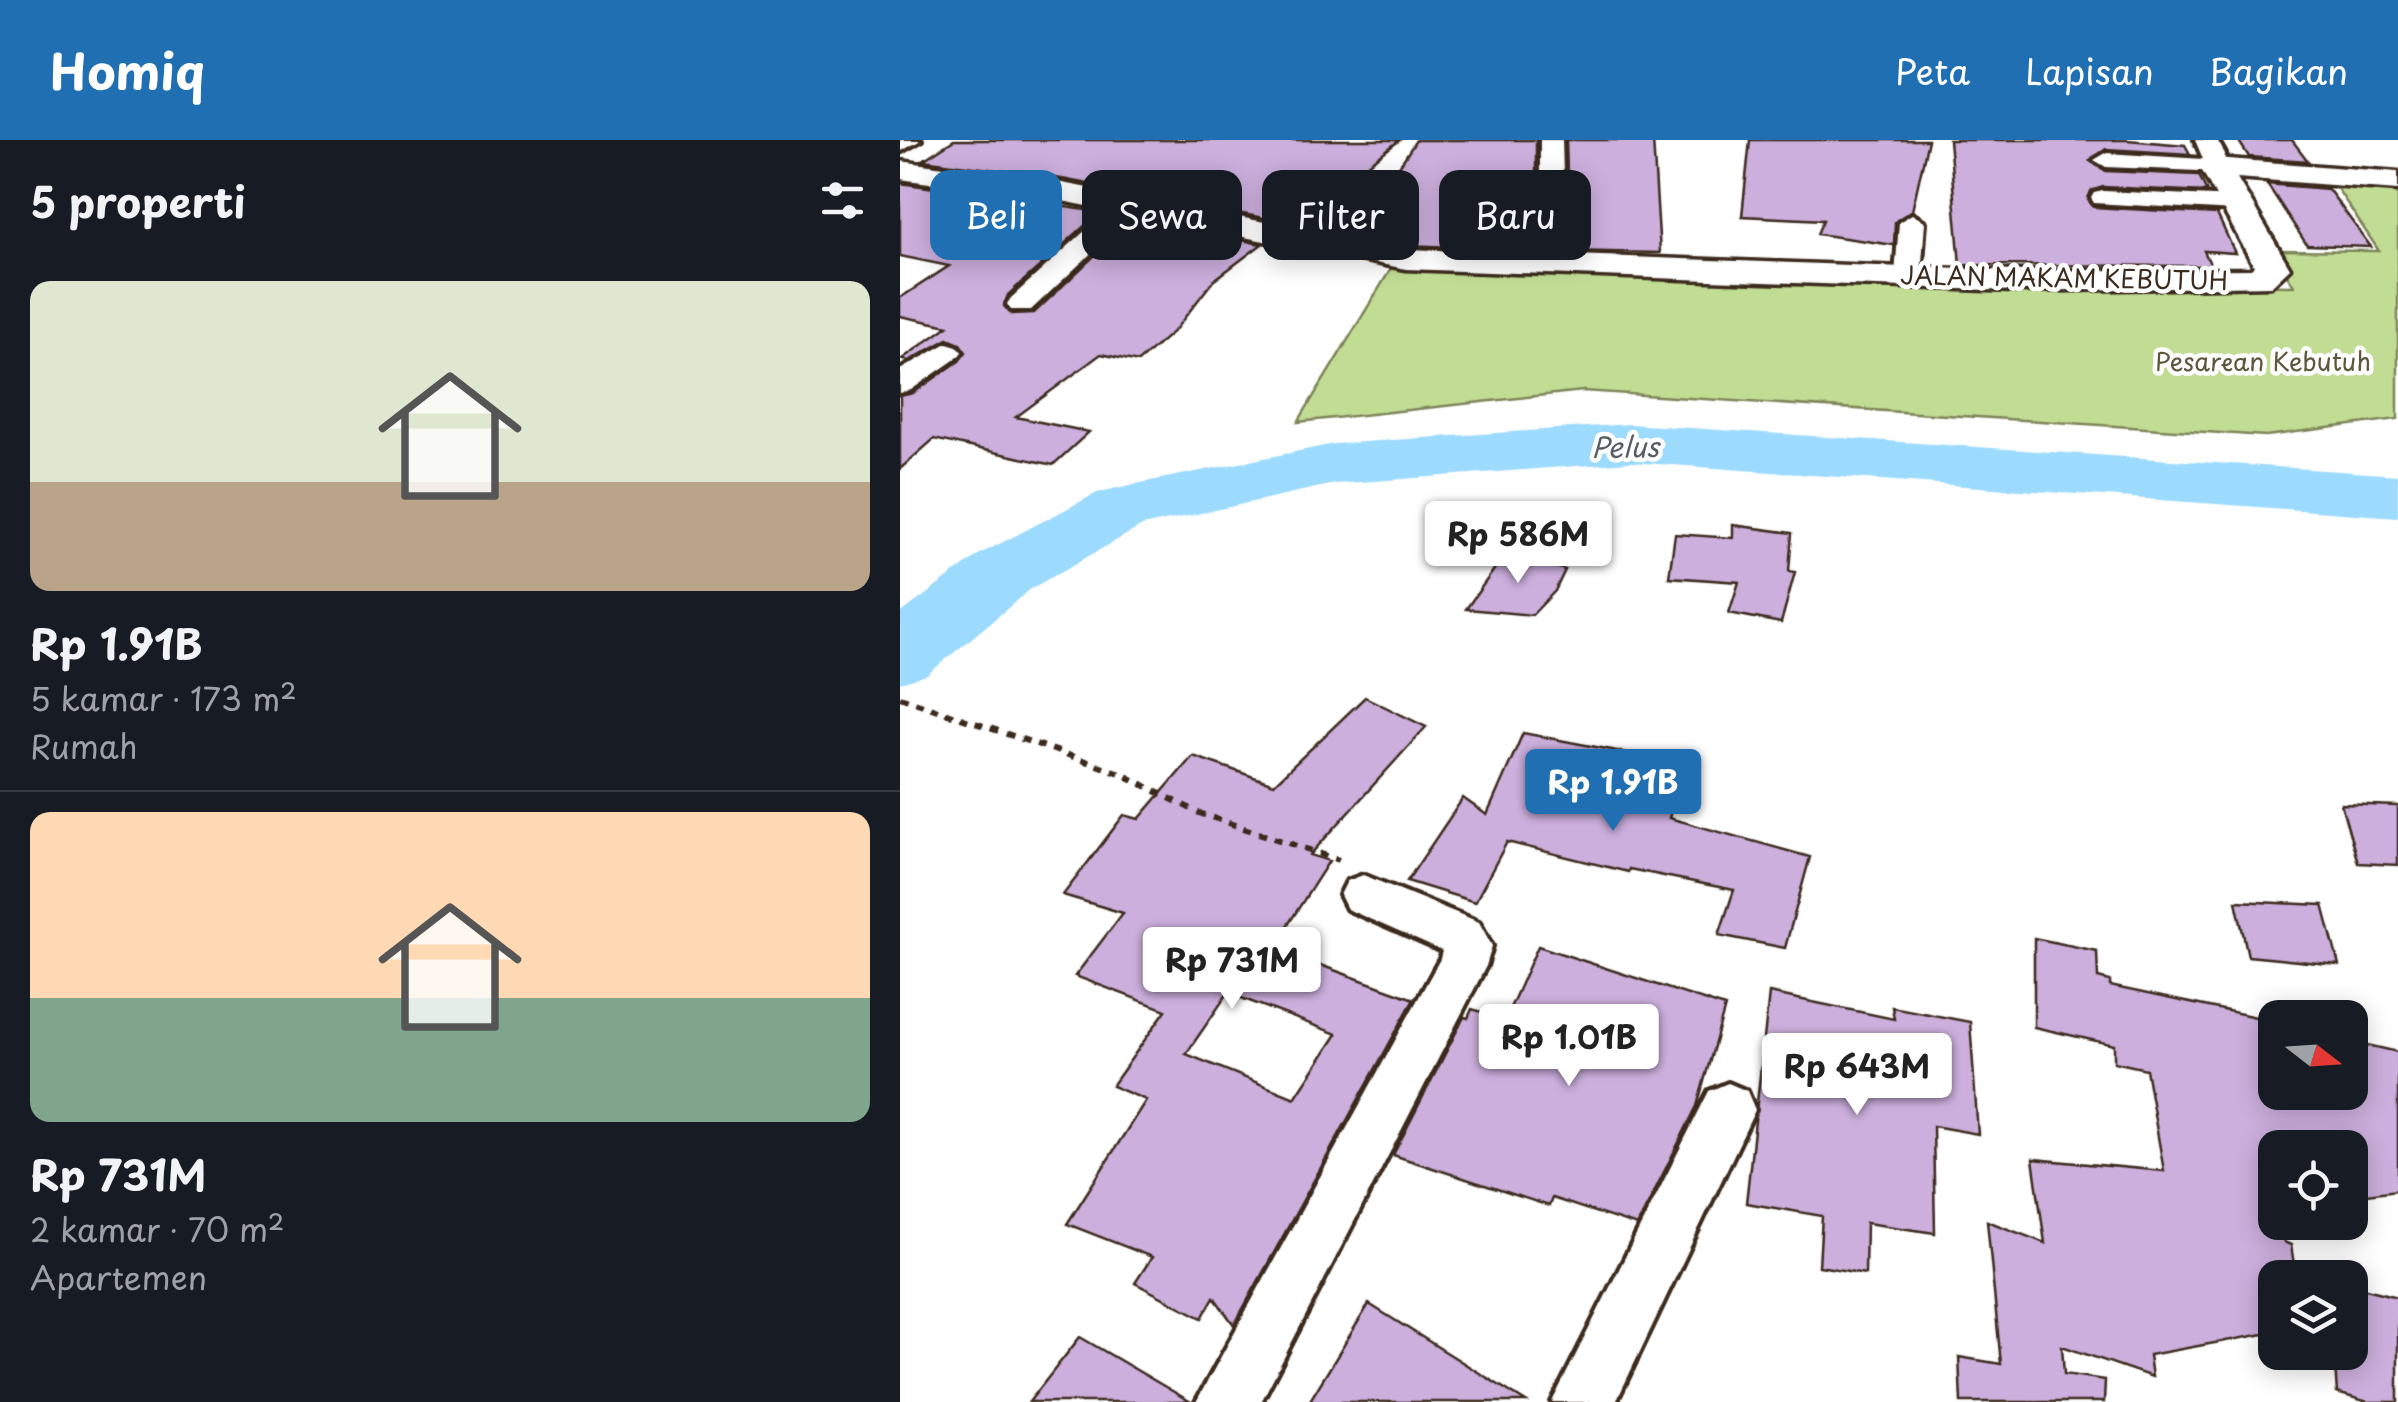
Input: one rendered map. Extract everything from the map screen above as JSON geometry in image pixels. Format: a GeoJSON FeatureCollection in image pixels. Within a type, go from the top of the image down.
{"type":"FeatureCollection","features":[{"type":"Feature","properties":{"kind":"street"},"geometry":{"type":"LineString","coordinates":[[900,145],[910,140]]}},
{"type":"Feature","properties":{"kind":"street"},"geometry":{"type":"LineString","coordinates":[[1543,264],[1552,209],[1551,140]]}},
{"type":"Feature","properties":{"kind":"street"},"geometry":{"type":"LineString","coordinates":[[2106,160],[2210,154],[2398,181]]}},
{"type":"Feature","properties":{"kind":"street","name":"JALAN MAKAM KEBUTUH"},"geometry":{"type":"LineString","coordinates":[[1242,224],[1406,259],[2015,281],[2260,279],[2273,268],[2210,154]]}},
{"type":"Feature","properties":{"kind":"street","name":"JALAN MAKAM KEBUTUH"},"geometry":{"type":"LineString","coordinates":[[900,170],[1082,199]]}},
{"type":"Feature","properties":{"kind":"street"},"geometry":{"type":"LineString","coordinates":[[2103,198],[2235,204]]}},
{"type":"Feature","properties":{"kind":"street"},"geometry":{"type":"LineString","coordinates":[[1908,276],[1912,222]]}},
{"type":"Feature","properties":{"kind":"street"},"geometry":{"type":"LineString","coordinates":[[1021,304],[1082,248]]}},
{"type":"Feature","properties":{"kind":"street"},"geometry":{"type":"LineString","coordinates":[[900,384],[948,352]]}},
{"type":"Feature","properties":{"kind":"street"},"geometry":{"type":"LineString","coordinates":[[1226,1402],[1453,983],[1468,946],[1462,937],[1363,895]]}},
{"type":"Feature","properties":{"kind":"street"},"geometry":{"type":"LineString","coordinates":[[1583,1402],[1728,1110]]}},
{"type":"Feature","properties":{"kind":"path"},"geometry":{"type":"LineString","coordinates":[[900,697],[1120,773],[1200,813],[1352,864],[1363,895]]}},
{"type":"Feature","properties":{"kind":"green space","name":"Pesarean Kebutuh"},"geometry":{"type":"Polygon","coordinates":[[[2330,178],[2398,188],[2398,419],[2266,436],[1583,391],[1298,422],[1395,262],[1911,282],[2294,286],[2272,250],[2379,251],[2330,178]]]}},
{"type":"Feature","properties":{"kind":"building"},"geometry":{"type":"Polygon","coordinates":[[[954,140],[1400,140],[1360,170],[1262,170],[1262,218],[1242,214],[1242,170],[1082,170],[1082,183],[1062,179],[1062,170],[996,170],[923,160],[954,140]]]}},
{"type":"Feature","properties":{"kind":"building"},"geometry":{"type":"Polygon","coordinates":[[[1416,140],[1536,140],[1536,170],[1439,170],[1439,246],[1419,246],[1419,170],[1397,170],[1416,140]]]}},
{"type":"Feature","properties":{"kind":"building"},"geometry":{"type":"Polygon","coordinates":[[[1566,140],[1653,140],[1660,253],[1591,252],[1591,170],[1567,170],[1566,140]]]}},
{"type":"Feature","properties":{"kind":"building"},"geometry":{"type":"Polygon","coordinates":[[[1750,140],[1928,140],[1912,211],[1895,222],[1894,245],[1817,234],[1823,220],[1742,216],[1750,140]]]}},
{"type":"Feature","properties":{"kind":"building"},"geometry":{"type":"Polygon","coordinates":[[[1949,140],[2127,140],[2185,145],[2190,154],[2106,149],[2090,161],[2106,171],[2199,175],[2207,192],[2103,187],[2091,191],[2088,200],[2094,207],[2217,214],[2235,253],[2204,251],[2211,266],[1960,265],[1949,140]]]}},
{"type":"Feature","properties":{"kind":"building"},"geometry":{"type":"Polygon","coordinates":[[[2238,140],[2292,140],[2308,161],[2249,157],[2238,140]]]}},
{"type":"Feature","properties":{"kind":"building"},"geometry":{"type":"Polygon","coordinates":[[[900,183],[930,187],[930,260],[1047,260],[1008,295],[1004,306],[1011,314],[1034,313],[1090,260],[1241,260],[1213,281],[1175,330],[1138,362],[1101,354],[1016,417],[1089,432],[1053,465],[934,439],[900,469],[900,396],[913,393],[966,352],[948,339],[909,361],[902,359],[948,326],[900,316],[900,298],[949,266],[900,256],[900,183]]]}},
{"type":"Feature","properties":{"kind":"building"},"geometry":{"type":"Polygon","coordinates":[[[2267,184],[2328,189],[2371,247],[2307,245],[2267,184]]]}},
{"type":"Feature","properties":{"kind":"building"},"geometry":{"type":"Polygon","coordinates":[[[1062,206],[1082,209],[1082,228],[1062,246],[1062,206]]]}},
{"type":"Feature","properties":{"kind":"building"},"geometry":{"type":"Polygon","coordinates":[[[1242,240],[1262,244],[1242,259],[1242,240]]]}},
{"type":"Feature","properties":{"kind":"building"},"geometry":{"type":"Polygon","coordinates":[[[1733,525],[1792,533],[1789,571],[1795,572],[1781,623],[1729,613],[1739,582],[1669,577],[1675,534],[1733,538],[1733,525]]]}},
{"type":"Feature","properties":{"kind":"building"},"geometry":{"type":"Polygon","coordinates":[[[1508,550],[1565,570],[1555,591],[1532,615],[1466,609],[1508,550]]]}},
{"type":"Feature","properties":{"kind":"building"},"geometry":{"type":"Polygon","coordinates":[[[1365,697],[1426,727],[1310,855],[1329,861],[1273,948],[1414,999],[1234,1325],[1214,1297],[1202,1318],[1135,1283],[1152,1257],[1067,1224],[1146,1100],[1112,1086],[1166,1010],[1075,976],[1123,913],[1063,895],[1124,815],[1139,819],[1193,756],[1274,784],[1365,697]],[[1228,993],[1186,1054],[1295,1098],[1337,1034],[1228,993]]]}},
{"type":"Feature","properties":{"kind":"building"},"geometry":{"type":"Polygon","coordinates":[[[1523,733],[1685,764],[1669,818],[1810,857],[1785,948],[1719,935],[1734,890],[1629,869],[1628,872],[1507,842],[1475,902],[1407,881],[1463,798],[1487,815],[1523,733]]]}},
{"type":"Feature","properties":{"kind":"building"},"geometry":{"type":"Polygon","coordinates":[[[2341,804],[2398,806],[2398,865],[2358,863],[2341,804]]]}},
{"type":"Feature","properties":{"kind":"building"},"geometry":{"type":"Polygon","coordinates":[[[2236,901],[2323,905],[2339,965],[2248,956],[2236,901]]]}},
{"type":"Feature","properties":{"kind":"building"},"geometry":{"type":"Polygon","coordinates":[[[2034,938],[2097,951],[2098,978],[2110,981],[2110,986],[2258,1017],[2258,1110],[2368,1110],[2368,1045],[2398,1052],[2398,1190],[2368,1194],[2368,1130],[2258,1130],[2258,1240],[2283,1240],[2291,1245],[2293,1260],[2258,1260],[2258,1335],[2149,1355],[2152,1377],[2062,1346],[2064,1374],[2105,1380],[2104,1402],[1961,1402],[1959,1357],[2001,1364],[1987,1221],[2045,1243],[2033,1159],[2164,1171],[2146,1069],[2114,1062],[2114,1045],[2034,1027],[2034,938]]]}},
{"type":"Feature","properties":{"kind":"building"},"geometry":{"type":"Polygon","coordinates":[[[1538,946],[1725,1007],[1697,1106],[1637,1226],[1552,1198],[1549,1206],[1393,1155],[1464,1017],[1468,1018],[1472,1009],[1505,1019],[1538,946]]]}},
{"type":"Feature","properties":{"kind":"building"},"geometry":{"type":"Polygon","coordinates":[[[1769,993],[1894,1019],[1892,1007],[1970,1022],[1978,1134],[1933,1126],[1935,1233],[1866,1223],[1865,1274],[1819,1266],[1822,1216],[1746,1203],[1769,993]]]}},
{"type":"Feature","properties":{"kind":"building"},"geometry":{"type":"Polygon","coordinates":[[[2368,1290],[2398,1297],[2398,1402],[2368,1402],[2337,1393],[2335,1370],[2368,1370],[2368,1290]]]}},
{"type":"Feature","properties":{"kind":"building"},"geometry":{"type":"Polygon","coordinates":[[[1369,1304],[1526,1402],[1309,1402],[1369,1304]]]}},
{"type":"Feature","properties":{"kind":"building"},"geometry":{"type":"Polygon","coordinates":[[[1080,1337],[1191,1402],[1029,1402],[1080,1337]]]}},
{"type":"Feature","properties":{"kind":"waterway","name":"Pelus"},"geometry":{"type":"LineString","coordinates":[[900,655],[1006,571],[1121,509],[1334,464],[1630,443],[2398,496]]}}]}
